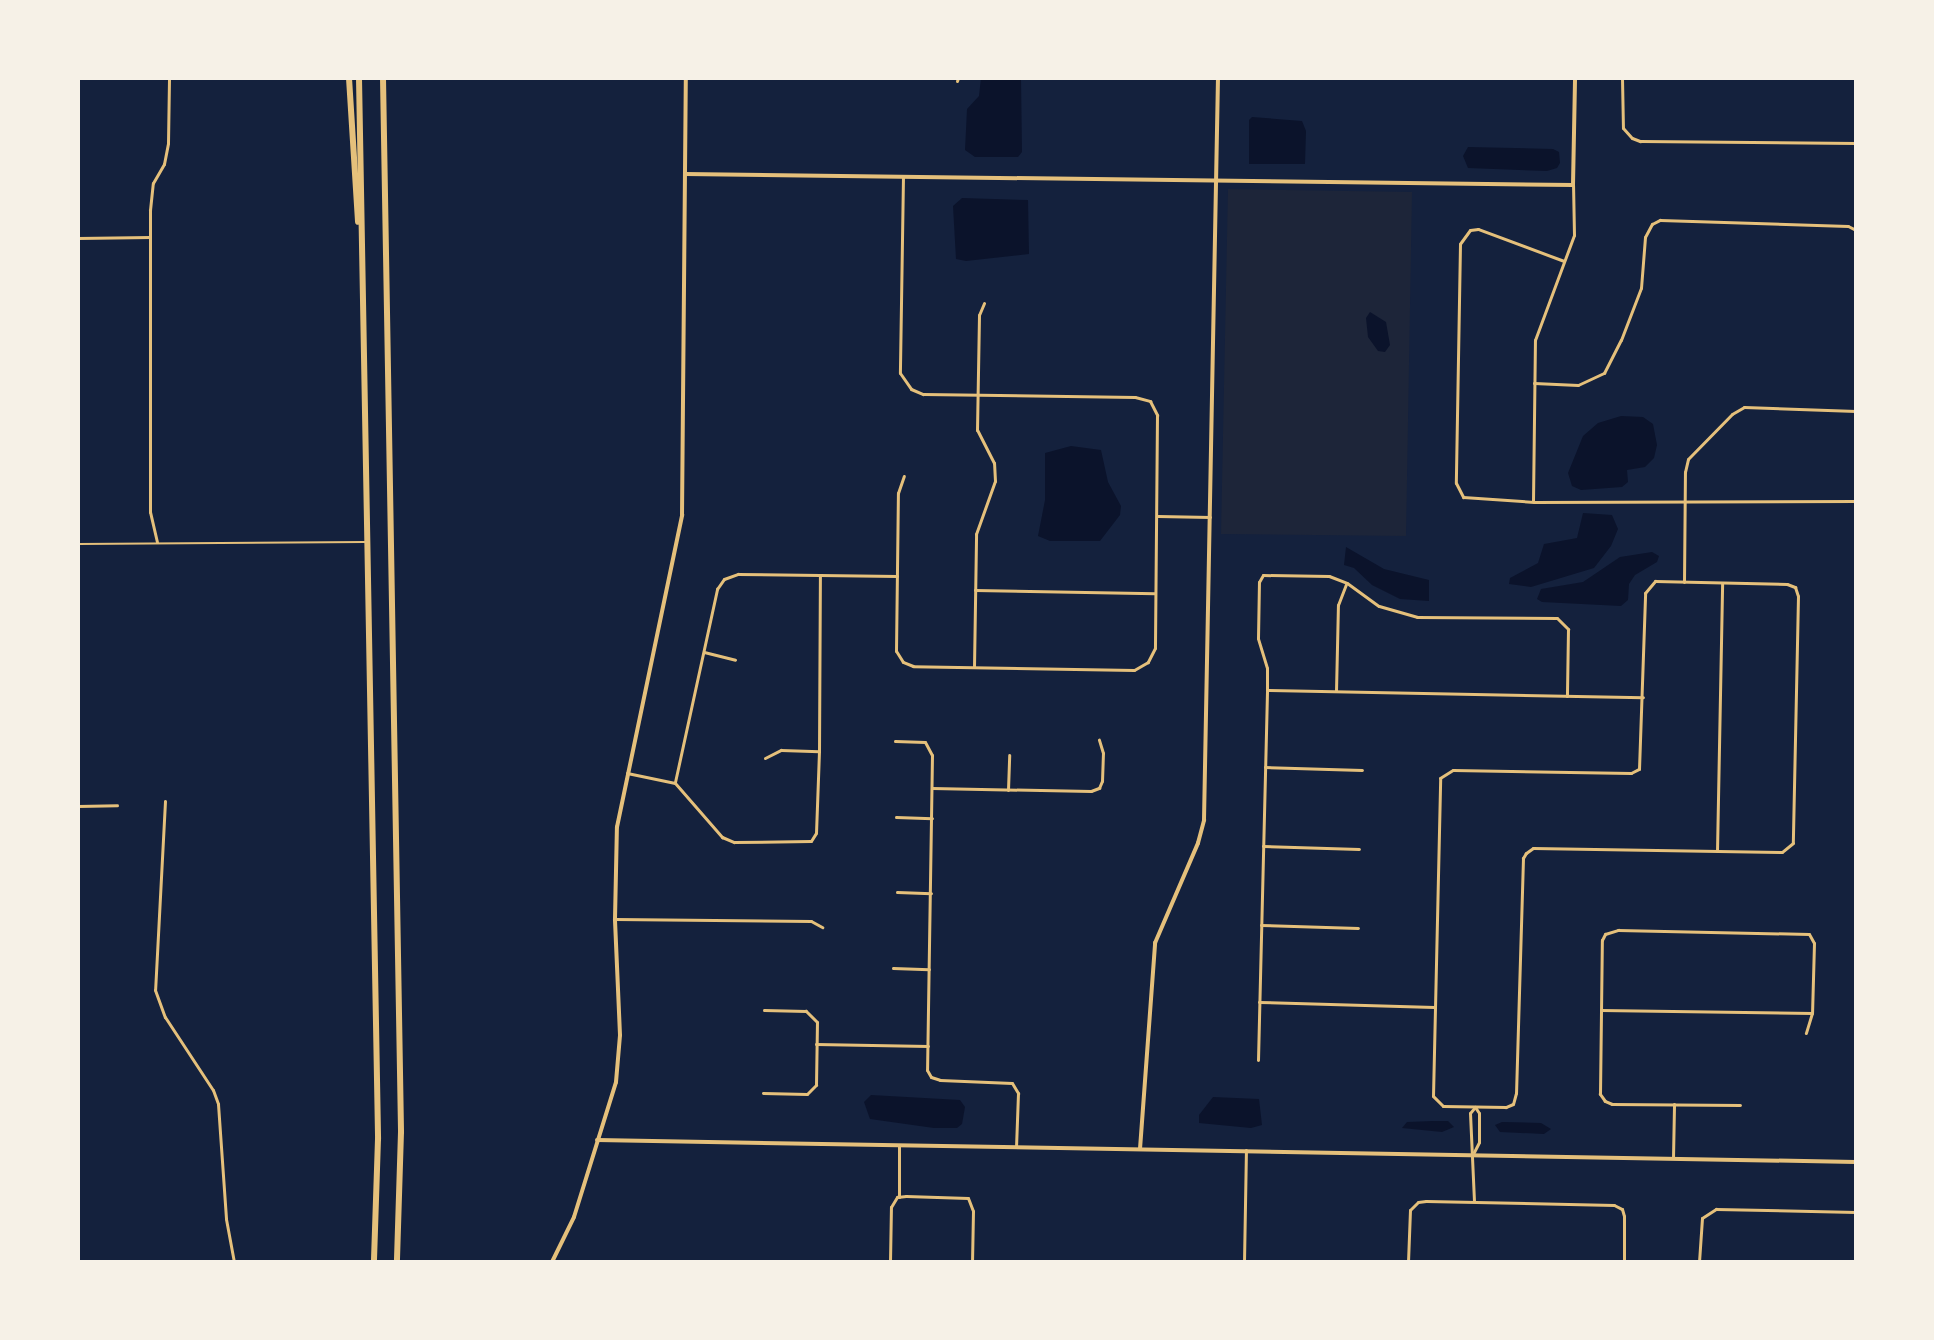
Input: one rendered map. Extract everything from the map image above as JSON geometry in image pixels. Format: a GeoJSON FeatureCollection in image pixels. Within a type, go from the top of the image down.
{"type":"FeatureCollection","features":[{"type":"Feature","properties":{"kind":"highway"},"geometry":{"type":"LineString","coordinates":[[349,78],[363,316]]}},
{"type":"Feature","properties":{"kind":"highway"},"geometry":{"type":"LineString","coordinates":[[359,78],[378,1139],[374,1261]]}},
{"type":"Feature","properties":{"kind":"highway"},"geometry":{"type":"LineString","coordinates":[[383,78],[401,1132],[397,1262]]}},
{"type":"Feature","properties":{"kind":"street"},"geometry":{"type":"LineString","coordinates":[[157,542],[150,512],[150,237],[153,183],[164,164],[168,143],[169,78]]}},
{"type":"Feature","properties":{"kind":"street"},"geometry":{"type":"LineString","coordinates":[[552,1262],[574,1217],[616,1082],[619,1060],[615,844],[627,773],[682,515],[686,78]]}},
{"type":"Feature","properties":{"kind":"street"},"geometry":{"type":"LineString","coordinates":[[1140,1149],[1145,1043],[1155,943],[1198,843],[1204,820],[1218,78]]}},
{"type":"Feature","properties":{"kind":"street"},"geometry":{"type":"LineString","coordinates":[[1533,502],[1537,327],[1574,235],[1577,78],[1609,78]]}},
{"type":"Feature","properties":{"kind":"street"},"geometry":{"type":"LineString","coordinates":[[1622,78],[1622,123],[1632,138],[1856,143]]}},
{"type":"Feature","properties":{"kind":"street"},"geometry":{"type":"LineString","coordinates":[[685,174],[1573,185]]}},
{"type":"Feature","properties":{"kind":"street"},"geometry":{"type":"LineString","coordinates":[[903,176],[900,373],[911,389],[923,394],[1135,397],[1150,401],[1157,415],[1155,648],[1148,662],[1134,670],[913,666],[903,662],[896,651],[898,493],[904,476]]}},
{"type":"Feature","properties":{"kind":"street"},"geometry":{"type":"LineString","coordinates":[[1534,383],[1578,385],[1604,373],[1641,288],[1645,237],[1652,224],[1676,221],[1848,226],[1856,230]]}},
{"type":"Feature","properties":{"kind":"street"},"geometry":{"type":"LineString","coordinates":[[1564,261],[1478,229],[1470,230],[1460,244],[1458,490],[1469,499],[1533,502],[1856,501]]}},
{"type":"Feature","properties":{"kind":"street"},"geometry":{"type":"LineString","coordinates":[[78,238],[150,237]]}},
{"type":"Feature","properties":{"kind":"street"},"geometry":{"type":"LineString","coordinates":[[974,667],[977,523],[990,502],[995,481],[994,463],[977,430],[979,315],[984,303]]}},
{"type":"Feature","properties":{"kind":"street"},"geometry":{"type":"LineString","coordinates":[[1684,582],[1688,459],[1732,414],[1744,407],[1856,411]]}},
{"type":"Feature","properties":{"kind":"street"},"geometry":{"type":"LineString","coordinates":[[1156,516],[1210,517]]}},
{"type":"Feature","properties":{"kind":"street"},"geometry":{"type":"LineString","coordinates":[[675,783],[717,589],[724,579],[738,574],[897,576]]}},
{"type":"Feature","properties":{"kind":"street"},"geometry":{"type":"LineString","coordinates":[[1258,1060],[1267,690],[1267,668],[1258,638],[1259,582],[1263,575],[1321,574],[1347,583],[1397,614],[1557,618],[1568,629],[1567,696]]}},
{"type":"Feature","properties":{"kind":"street"},"geometry":{"type":"LineString","coordinates":[[627,773],[675,783],[722,837],[734,842],[811,841],[816,833],[819,751],[820,575]]}},
{"type":"Feature","properties":{"kind":"street"},"geometry":{"type":"LineString","coordinates":[[1655,581],[1722,583],[1787,584],[1795,587],[1798,596],[1793,836],[1789,849],[1782,852],[1533,848],[1526,853],[1516,1093],[1513,1104],[1506,1107],[1443,1106],[1433,1096],[1440,778],[1444,772],[1631,773],[1642,761],[1645,593],[1648,584],[1655,581]]}},
{"type":"Feature","properties":{"kind":"street"},"geometry":{"type":"LineString","coordinates":[[1336,691],[1338,605],[1347,583]]}},
{"type":"Feature","properties":{"kind":"street"},"geometry":{"type":"LineString","coordinates":[[1717,851],[1722,583]]}},
{"type":"Feature","properties":{"kind":"street"},"geometry":{"type":"LineString","coordinates":[[975,590],[1155,593]]}},
{"type":"Feature","properties":{"kind":"street"},"geometry":{"type":"LineString","coordinates":[[704,652],[735,660]]}},
{"type":"Feature","properties":{"kind":"street"},"geometry":{"type":"LineString","coordinates":[[1267,690],[1643,697]]}},
{"type":"Feature","properties":{"kind":"street"},"geometry":{"type":"LineString","coordinates":[[932,788],[1091,791],[1099,788],[1103,753],[1099,740]]}},
{"type":"Feature","properties":{"kind":"street"},"geometry":{"type":"LineString","coordinates":[[895,741],[925,742],[929,746],[932,818],[927,1070],[931,1077],[940,1080],[1012,1083],[1018,1093],[1016,1147]]}},
{"type":"Feature","properties":{"kind":"street"},"geometry":{"type":"LineString","coordinates":[[765,758],[781,750],[819,751]]}},
{"type":"Feature","properties":{"kind":"street"},"geometry":{"type":"LineString","coordinates":[[1008,790],[1009,755]]}},
{"type":"Feature","properties":{"kind":"street"},"geometry":{"type":"LineString","coordinates":[[1265,767],[1362,770]]}},
{"type":"Feature","properties":{"kind":"street"},"geometry":{"type":"LineString","coordinates":[[165,801],[155,990],[165,1017],[213,1090],[218,1104],[226,1219],[234,1262]]}},
{"type":"Feature","properties":{"kind":"street"},"geometry":{"type":"LineString","coordinates":[[78,806],[117,805]]}},
{"type":"Feature","properties":{"kind":"street"},"geometry":{"type":"LineString","coordinates":[[896,817],[932,818]]}},
{"type":"Feature","properties":{"kind":"street"},"geometry":{"type":"LineString","coordinates":[[1263,846],[1359,849]]}},
{"type":"Feature","properties":{"kind":"street"},"geometry":{"type":"LineString","coordinates":[[897,892],[931,893]]}},
{"type":"Feature","properties":{"kind":"street"},"geometry":{"type":"LineString","coordinates":[[615,919],[811,921],[822,927]]}},
{"type":"Feature","properties":{"kind":"street"},"geometry":{"type":"LineString","coordinates":[[1261,925],[1358,928]]}},
{"type":"Feature","properties":{"kind":"street"},"geometry":{"type":"LineString","coordinates":[[1740,1105],[1605,1101],[1600,1094],[1602,940],[1605,934],[1618,930],[1809,934],[1814,943],[1812,1013],[1806,1033]]}},
{"type":"Feature","properties":{"kind":"street"},"geometry":{"type":"LineString","coordinates":[[893,968],[929,969]]}},
{"type":"Feature","properties":{"kind":"street"},"geometry":{"type":"LineString","coordinates":[[78,978],[78,1120]]}},
{"type":"Feature","properties":{"kind":"street"},"geometry":{"type":"LineString","coordinates":[[1259,1002],[1434,1007]]}},
{"type":"Feature","properties":{"kind":"street"},"geometry":{"type":"LineString","coordinates":[[763,1093],[807,1094],[816,1085],[817,1022],[806,1011],[764,1010]]}},
{"type":"Feature","properties":{"kind":"street"},"geometry":{"type":"LineString","coordinates":[[1601,1010],[1812,1013]]}},
{"type":"Feature","properties":{"kind":"street"},"geometry":{"type":"LineString","coordinates":[[816,1044],[928,1046]]}},
{"type":"Feature","properties":{"kind":"street"},"geometry":{"type":"LineString","coordinates":[[1673,1158],[1674,1104]]}},
{"type":"Feature","properties":{"kind":"street"},"geometry":{"type":"LineString","coordinates":[[1474,1153],[1479,1127],[1479,1113],[1475,1107]]}},
{"type":"Feature","properties":{"kind":"street"},"geometry":{"type":"LineString","coordinates":[[1474,1202],[1470,1113],[1475,1107]]}},
{"type":"Feature","properties":{"kind":"street"},"geometry":{"type":"LineString","coordinates":[[597,1140],[1856,1162]]}},
{"type":"Feature","properties":{"kind":"street"},"geometry":{"type":"LineString","coordinates":[[890,1262],[891,1207],[899,1197],[899,1145]]}},
{"type":"Feature","properties":{"kind":"street"},"geometry":{"type":"LineString","coordinates":[[1244,1262],[1246,1150]]}},
{"type":"Feature","properties":{"kind":"street"},"geometry":{"type":"LineString","coordinates":[[899,1197],[968,1198],[973,1211],[972,1262]]}},
{"type":"Feature","properties":{"kind":"street"},"geometry":{"type":"LineString","coordinates":[[1408,1262],[1409,1215],[1413,1205],[1426,1201],[1619,1206],[1624,1216],[1624,1262]]}},
{"type":"Feature","properties":{"kind":"street"},"geometry":{"type":"LineString","coordinates":[[1699,1262],[1700,1227],[1708,1212],[1723,1208],[1856,1212]]}},
{"type":"Feature","properties":{"kind":"lane"},"geometry":{"type":"LineString","coordinates":[[78,544],[367,542]]}},
{"type":"Feature","properties":{"kind":"shaded area"},"geometry":{"type":"Polygon","coordinates":[[[981,78],[1021,78],[1022,152],[1018,157],[975,157],[965,150],[967,109],[979,96],[981,78]]]}},
{"type":"Feature","properties":{"kind":"shaded area"},"geometry":{"type":"Polygon","coordinates":[[[1252,117],[1302,121],[1306,131],[1305,164],[1249,164],[1249,120],[1252,117]]]}},
{"type":"Feature","properties":{"kind":"shaded area"},"geometry":{"type":"Polygon","coordinates":[[[1468,147],[1553,149],[1559,152],[1560,163],[1557,168],[1547,171],[1468,168],[1463,156],[1468,147]]]}},
{"type":"Feature","properties":{"kind":"shaded area"},"geometry":{"type":"Polygon","coordinates":[[[1228,189],[1412,192],[1406,536],[1221,534],[1228,189]]]}},
{"type":"Feature","properties":{"kind":"shaded area"},"geometry":{"type":"Polygon","coordinates":[[[962,198],[1028,200],[1029,254],[966,261],[956,259],[953,206],[962,198]]]}},
{"type":"Feature","properties":{"kind":"shaded area"},"geometry":{"type":"Polygon","coordinates":[[[1370,312],[1386,322],[1390,345],[1385,352],[1378,351],[1368,337],[1366,318],[1370,312]]]}},
{"type":"Feature","properties":{"kind":"shaded area"},"geometry":{"type":"Polygon","coordinates":[[[1621,416],[1643,417],[1653,424],[1657,445],[1654,458],[1645,467],[1627,470],[1628,482],[1622,487],[1581,490],[1572,486],[1568,473],[1583,436],[1598,423],[1621,416]]]}},
{"type":"Feature","properties":{"kind":"shaded area"},"geometry":{"type":"Polygon","coordinates":[[[1071,446],[1101,450],[1108,482],[1121,506],[1120,515],[1100,541],[1050,541],[1038,536],[1045,500],[1045,453],[1071,446]]]}},
{"type":"Feature","properties":{"kind":"shaded area"},"geometry":{"type":"Polygon","coordinates":[[[1583,513],[1612,515],[1618,529],[1611,546],[1594,568],[1531,587],[1509,584],[1510,578],[1538,563],[1544,544],[1577,538],[1583,513]]]}},
{"type":"Feature","properties":{"kind":"shaded area"},"geometry":{"type":"Polygon","coordinates":[[[1346,547],[1384,569],[1429,580],[1429,601],[1400,599],[1372,585],[1354,568],[1344,565],[1346,547]]]}},
{"type":"Feature","properties":{"kind":"shaded area"},"geometry":{"type":"Polygon","coordinates":[[[1652,552],[1659,556],[1657,562],[1635,575],[1629,584],[1628,600],[1621,606],[1542,602],[1537,599],[1541,589],[1583,582],[1620,557],[1652,552]]]}},
{"type":"Feature","properties":{"kind":"shaded area"},"geometry":{"type":"Polygon","coordinates":[[[871,1095],[960,1100],[965,1107],[962,1124],[957,1128],[934,1128],[870,1119],[864,1102],[871,1095]]]}},
{"type":"Feature","properties":{"kind":"shaded area"},"geometry":{"type":"Polygon","coordinates":[[[1213,1097],[1259,1099],[1262,1125],[1251,1128],[1199,1123],[1199,1115],[1213,1097]]]}},
{"type":"Feature","properties":{"kind":"shaded area"},"geometry":{"type":"Polygon","coordinates":[[[1448,1121],[1454,1127],[1442,1132],[1402,1128],[1407,1122],[1448,1121]]]}},
{"type":"Feature","properties":{"kind":"shaded area"},"geometry":{"type":"Polygon","coordinates":[[[1502,1122],[1541,1123],[1551,1129],[1544,1134],[1500,1132],[1495,1125],[1502,1122]]]}}]}
